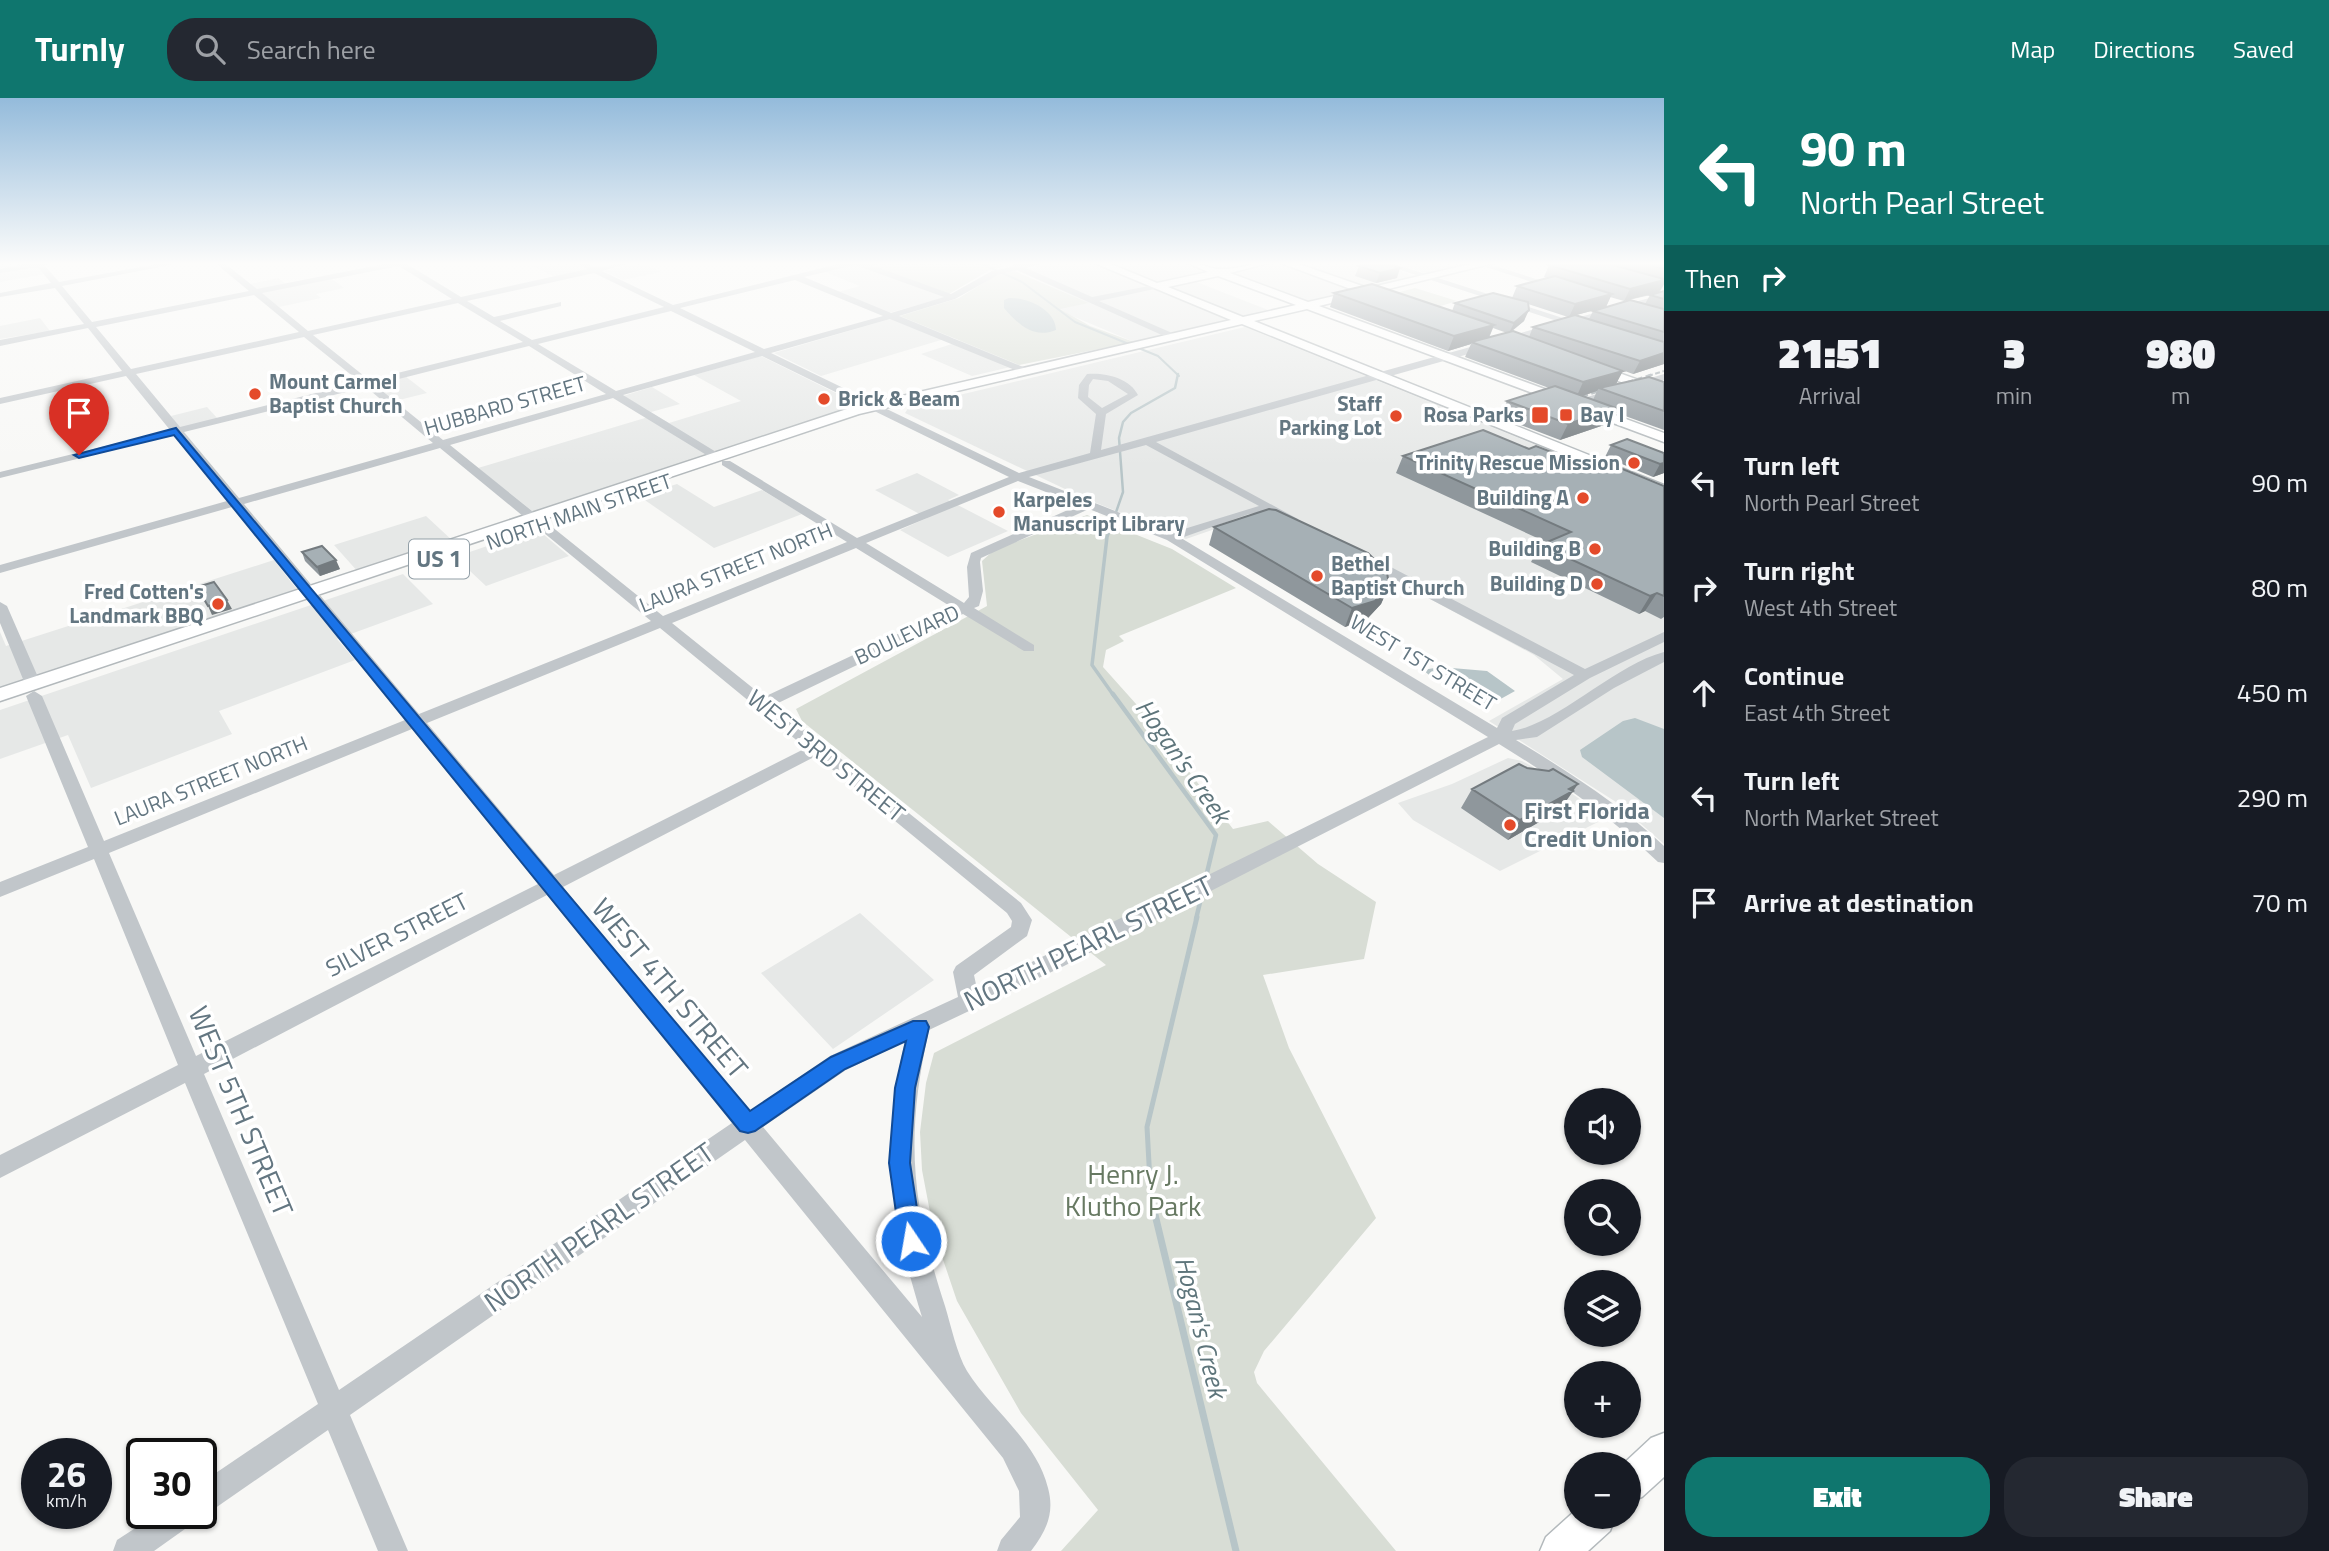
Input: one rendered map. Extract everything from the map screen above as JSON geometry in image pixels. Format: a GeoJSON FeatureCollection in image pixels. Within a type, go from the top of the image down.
{"type":"FeatureCollection","features":[{"type":"Feature","properties":{"kind":"main road","name":"NORTH MAIN STREET"},"geometry":{"type":"LineString","coordinates":[[0,707],[33,690],[721,460],[865,416],[876,408],[1025,371],[1211,330]]}},
{"type":"Feature","properties":{"kind":"main road"},"geometry":{"type":"LineString","coordinates":[[1263,330],[1662,488]]}},
{"type":"Feature","properties":{"kind":"main road"},"geometry":{"type":"LineString","coordinates":[[1372,330],[1664,438]]}},
{"type":"Feature","properties":{"kind":"main road"},"geometry":{"type":"LineString","coordinates":[[1485,331],[1529,346]]}},
{"type":"Feature","properties":{"kind":"main road"},"geometry":{"type":"LineString","coordinates":[[1581,364],[1664,393]]}},
{"type":"Feature","properties":{"kind":"main road","name":"NORTH MAIN STREET"},"geometry":{"type":"LineString","coordinates":[[0,695],[33,690]]}},
{"type":"Feature","properties":{"kind":"main road"},"geometry":{"type":"LineString","coordinates":[[1641,1474],[1663,1453]]}},
{"type":"Feature","properties":{"kind":"main road"},"geometry":{"type":"LineString","coordinates":[[1560,1551],[1583,1529]]}},
{"type":"Feature","properties":{"kind":"street"},"geometry":{"type":"LineString","coordinates":[[0,343],[65,330]]}},
{"type":"Feature","properties":{"kind":"street","name":"WEST 4TH STREET"},"geometry":{"type":"LineString","coordinates":[[93,330],[1013,1448],[1034,1489],[1035,1522],[1012,1551]]}},
{"type":"Feature","properties":{"kind":"street","name":"WEST 3RD STREET"},"geometry":{"type":"LineString","coordinates":[[300,330],[1014,908],[1022,920],[1020,931],[963,972],[969,1001]]}},
{"type":"Feature","properties":{"kind":"street"},"geometry":{"type":"LineString","coordinates":[[0,401],[324,330]]}},
{"type":"Feature","properties":{"kind":"street"},"geometry":{"type":"LineString","coordinates":[[508,330],[1029,648]]}},
{"type":"Feature","properties":{"kind":"street"},"geometry":{"type":"LineString","coordinates":[[0,475],[584,330]]}},
{"type":"Feature","properties":{"kind":"street","name":"WEST 1ST STREET"},"geometry":{"type":"LineString","coordinates":[[717,330],[1018,477],[1086,506],[1171,537],[1501,737],[1601,803],[1664,857]]}},
{"type":"Feature","properties":{"kind":"street","name":"HUBBARD STREET"},"geometry":{"type":"LineString","coordinates":[[0,569],[841,330]]}},
{"type":"Feature","properties":{"kind":"street"},"geometry":{"type":"LineString","coordinates":[[924,330],[1025,371]]}},
{"type":"Feature","properties":{"kind":"street"},"geometry":{"type":"LineString","coordinates":[[1158,330],[1176,338]]}},
{"type":"Feature","properties":{"kind":"street","name":"LAURA STREET NORTH"},"geometry":{"type":"LineString","coordinates":[[0,890],[1018,477],[1539,330]]}},
{"type":"Feature","properties":{"kind":"street"},"geometry":{"type":"LineString","coordinates":[[1090,376],[1110,378],[1131,390],[1133,395],[1101,413],[1083,398],[1084,385],[1090,376]]}},
{"type":"Feature","properties":{"kind":"street"},"geometry":{"type":"LineString","coordinates":[[1572,403],[1664,377]]}},
{"type":"Feature","properties":{"kind":"street"},"geometry":{"type":"LineString","coordinates":[[1095,456],[1101,413]]}},
{"type":"Feature","properties":{"kind":"street"},"geometry":{"type":"LineString","coordinates":[[1147,441],[1299,524]]}},
{"type":"Feature","properties":{"kind":"street","name":"BOULEVARD"},"geometry":{"type":"LineString","coordinates":[[761,705],[964,608],[977,597],[971,565],[976,556],[995,544],[1086,506]]}},
{"type":"Feature","properties":{"kind":"street"},"geometry":{"type":"LineString","coordinates":[[1171,537],[1247,511],[1269,508]]}},
{"type":"Feature","properties":{"kind":"street"},"geometry":{"type":"LineString","coordinates":[[1356,554],[1586,675]]}},
{"type":"Feature","properties":{"kind":"street","name":"WEST 5TH STREET"},"geometry":{"type":"LineString","coordinates":[[0,606],[393,1551]]}},
{"type":"Feature","properties":{"kind":"street","name":"NORTH PEARL STREET"},"geometry":{"type":"LineString","coordinates":[[1501,737],[1508,721],[1586,675],[1664,636]]}},
{"type":"Feature","properties":{"kind":"street","name":"NORTH PEARL STREET"},"geometry":{"type":"LineString","coordinates":[[217,1490],[838,1063],[919,1027],[1501,737],[1531,733],[1664,656]]}},
{"type":"Feature","properties":{"kind":"street","name":"SILVER STREET"},"geometry":{"type":"LineString","coordinates":[[0,1167],[817,749]]}},
{"type":"Feature","properties":{"kind":"street"},"geometry":{"type":"LineString","coordinates":[[919,1027],[905,1088],[899,1163],[906,1222],[955,1377]]}},
{"type":"Feature","properties":{"kind":"street"},"geometry":{"type":"LineString","coordinates":[[128,1551],[160,1529]]}},
{"type":"Feature","properties":{"kind":"shaded area"},"geometry":{"type":"Polygon","coordinates":[[[0,330],[50,331],[0,339],[0,330]]]}},
{"type":"Feature","properties":{"kind":"shaded area"},"geometry":{"type":"Polygon","coordinates":[[[853,330],[934,330],[951,337],[821,376],[774,353],[853,330]]]}},
{"type":"Feature","properties":{"kind":"shaded area"},"geometry":{"type":"Polygon","coordinates":[[[1029,330],[1056,330],[1040,333],[1029,330]]]}},
{"type":"Feature","properties":{"kind":"shaded area"},"geometry":{"type":"Polygon","coordinates":[[[1105,330],[1187,330],[1134,342],[1105,330]]]}},
{"type":"Feature","properties":{"kind":"shaded area"},"geometry":{"type":"Polygon","coordinates":[[[1233,330],[1252,330],[1664,497],[1664,844],[1616,802],[1489,721],[1563,679],[1534,655],[1267,511],[1186,539],[1084,498],[905,413],[909,407],[1233,330]]]}},
{"type":"Feature","properties":{"kind":"shaded area"},"geometry":{"type":"Polygon","coordinates":[[[961,341],[1019,365],[972,376],[921,354],[961,341]]]}},
{"type":"Feature","properties":{"kind":"shaded area"},"geometry":{"type":"Polygon","coordinates":[[[761,356],[860,405],[536,514],[478,468],[655,415],[669,423],[741,401],[694,375],[761,356]]]}},
{"type":"Feature","properties":{"kind":"shaded area"},"geometry":{"type":"Polygon","coordinates":[[[405,376],[427,393],[395,401],[374,384],[405,376]]]}},
{"type":"Feature","properties":{"kind":"shaded area"},"geometry":{"type":"Polygon","coordinates":[[[652,387],[680,404],[651,412],[623,396],[652,387]]]}},
{"type":"Feature","properties":{"kind":"shaded area"},"geometry":{"type":"Polygon","coordinates":[[[207,407],[218,419],[180,428],[171,416],[207,407]]]}},
{"type":"Feature","properties":{"kind":"shaded area"},"geometry":{"type":"Polygon","coordinates":[[[917,473],[959,495],[948,500],[1008,531],[948,557],[900,530],[927,518],[875,490],[917,473]]]}},
{"type":"Feature","properties":{"kind":"shaded area"},"geometry":{"type":"Polygon","coordinates":[[[677,484],[714,507],[762,490],[802,514],[714,548],[639,496],[677,484]]]}},
{"type":"Feature","properties":{"kind":"shaded area"},"geometry":{"type":"Polygon","coordinates":[[[426,516],[454,542],[359,573],[334,545],[426,516]]]}},
{"type":"Feature","properties":{"kind":"shaded area"},"geometry":{"type":"Polygon","coordinates":[[[537,529],[569,556],[486,586],[455,557],[537,529]]]}},
{"type":"Feature","properties":{"kind":"shaded area"},"geometry":{"type":"Polygon","coordinates":[[[274,560],[299,592],[0,691],[0,632],[6,646],[274,560]]]}},
{"type":"Feature","properties":{"kind":"shaded area"},"geometry":{"type":"Polygon","coordinates":[[[403,574],[433,604],[337,639],[355,660],[219,711],[232,734],[91,788],[68,735],[0,759],[0,710],[403,574]]]}},
{"type":"Feature","properties":{"kind":"shaded area"},"geometry":{"type":"Polygon","coordinates":[[[1440,667],[1487,671],[1515,691],[1488,706],[1434,679],[1423,670],[1440,667]]]}},
{"type":"Feature","properties":{"kind":"shaded area"},"geometry":{"type":"Polygon","coordinates":[[[1635,718],[1664,729],[1664,818],[1582,757],[1580,750],[1623,721],[1635,718]]]}},
{"type":"Feature","properties":{"kind":"shaded area"},"geometry":{"type":"Polygon","coordinates":[[[1508,758],[1522,761],[1542,772],[1606,818],[1500,871],[1413,820],[1398,803],[1452,784],[1508,758]]]}},
{"type":"Feature","properties":{"kind":"shaded area"},"geometry":{"type":"Polygon","coordinates":[[[860,913],[934,980],[833,1049],[761,973],[860,913]]]}},
{"type":"Feature","properties":{"kind":"green space"},"geometry":{"type":"Polygon","coordinates":[[[934,330],[1100,330],[1134,342],[1019,365],[934,330]]]}},
{"type":"Feature","properties":{"kind":"green space","name":"Henry J. Klutho Park"},"geometry":{"type":"Polygon","coordinates":[[[1087,515],[1172,549],[1236,588],[1119,636],[1124,641],[1106,650],[1103,667],[1145,714],[1233,829],[1268,821],[1318,864],[1376,902],[1364,959],[1263,975],[1289,1048],[1376,1218],[1264,1351],[1254,1372],[1257,1383],[1396,1551],[1061,1551],[1098,1510],[1021,1413],[957,1301],[934,1233],[922,1170],[920,1132],[926,1083],[934,1053],[1106,965],[802,721],[796,709],[987,606],[982,561],[994,550],[1087,515]]]}},
{"type":"Feature","properties":{"kind":"building"},"geometry":{"type":"Polygon","coordinates":[[[1437,330],[1477,330],[1454,336],[1437,330]]]}},
{"type":"Feature","properties":{"kind":"building"},"geometry":{"type":"Polygon","coordinates":[[[1542,330],[1624,330],[1664,342],[1664,353],[1640,361],[1542,330]]]}},
{"type":"Feature","properties":{"kind":"building"},"geometry":{"type":"Polygon","coordinates":[[[1513,331],[1623,371],[1583,382],[1471,342],[1513,331]]]}},
{"type":"Feature","properties":{"kind":"building"},"geometry":{"type":"Polygon","coordinates":[[[1649,377],[1664,382],[1664,411],[1599,388],[1649,377]]]}},
{"type":"Feature","properties":{"kind":"building"},"geometry":{"type":"Polygon","coordinates":[[[1555,386],[1616,408],[1568,424],[1507,401],[1555,386]]]}},
{"type":"Feature","properties":{"kind":"building"},"geometry":{"type":"Polygon","coordinates":[[[1483,430],[1529,449],[1536,446],[1598,470],[1613,465],[1664,486],[1664,596],[1657,593],[1650,596],[1540,545],[1571,532],[1403,456],[1483,430]]]}},
{"type":"Feature","properties":{"kind":"building"},"geometry":{"type":"Polygon","coordinates":[[[1627,439],[1664,453],[1664,463],[1660,464],[1611,445],[1627,439]]]}},
{"type":"Feature","properties":{"kind":"building"},"geometry":{"type":"Polygon","coordinates":[[[1269,509],[1368,553],[1387,572],[1389,586],[1375,601],[1352,608],[1214,527],[1269,509]]]}},
{"type":"Feature","properties":{"kind":"building"},"geometry":{"type":"Polygon","coordinates":[[[322,546],[336,560],[317,567],[302,552],[322,546]]]}},
{"type":"Feature","properties":{"kind":"building"},"geometry":{"type":"Polygon","coordinates":[[[214,582],[227,600],[208,606],[197,587],[214,582]]]}},
{"type":"Feature","properties":{"kind":"building"},"geometry":{"type":"Polygon","coordinates":[[[1519,764],[1527,768],[1549,771],[1553,769],[1578,784],[1569,789],[1573,791],[1520,820],[1472,789],[1519,764]]]}},
{"type":"Feature","properties":{"kind":"waterway","name":"Hogan's Creek"},"geometry":{"type":"LineString","coordinates":[[1094,330],[1158,356],[1178,375]]}},
{"type":"Feature","properties":{"kind":"waterway","name":"Hogan's Creek"},"geometry":{"type":"LineString","coordinates":[[1114,518],[1123,492],[1119,438],[1123,422],[1131,413],[1175,388],[1178,375]]}},
{"type":"Feature","properties":{"kind":"waterway","name":"Hogan's Creek"},"geometry":{"type":"LineString","coordinates":[[1114,516],[1107,537],[1092,665],[1114,696]]}},
{"type":"Feature","properties":{"kind":"waterway","name":"Hogan's Creek"},"geometry":{"type":"LineString","coordinates":[[1113,694],[1216,835],[1205,881]]}},
{"type":"Feature","properties":{"kind":"waterway","name":"Hogan's Creek"},"geometry":{"type":"LineString","coordinates":[[1196,919],[1203,890]]}},
{"type":"Feature","properties":{"kind":"waterway","name":"Hogan's Creek"},"geometry":{"type":"LineString","coordinates":[[1151,1200],[1147,1127],[1197,917]]}},
{"type":"Feature","properties":{"kind":"waterway","name":"Hogan's Creek"},"geometry":{"type":"LineString","coordinates":[[1151,1198],[1236,1551]]}},
{"type":"Feature","properties":{"kind":"railway"},"geometry":{"type":"LineString","coordinates":[[1648,376],[1664,371]]}},
{"type":"Feature","properties":{"kind":"railway"},"geometry":{"type":"LineString","coordinates":[[1564,402],[1654,374]]}},
{"type":"Feature","properties":{"kind":"place","name":"Mount Carmel Baptist Church"},"geometry":{"type":"Point","coordinates":[255,394]}},
{"type":"Feature","properties":{"kind":"place","name":"Brick & Beam"},"geometry":{"type":"Point","coordinates":[824,399]}},
{"type":"Feature","properties":{"kind":"place","name":"Rosa Parks"},"geometry":{"type":"Point","coordinates":[1540,415]}},
{"type":"Feature","properties":{"kind":"place","name":"Bay I"},"geometry":{"type":"Point","coordinates":[1566,415]}},
{"type":"Feature","properties":{"kind":"place","name":"Staff Parking Lot"},"geometry":{"type":"Point","coordinates":[1396,416]}},
{"type":"Feature","properties":{"kind":"place","name":"Trinity Rescue Mission"},"geometry":{"type":"Point","coordinates":[1634,463]}},
{"type":"Feature","properties":{"kind":"place","name":"Building A"},"geometry":{"type":"Point","coordinates":[1583,498]}},
{"type":"Feature","properties":{"kind":"place","name":"Karpeles Manuscript Library"},"geometry":{"type":"Point","coordinates":[999,512]}},
{"type":"Feature","properties":{"kind":"place","name":"Building B"},"geometry":{"type":"Point","coordinates":[1595,549]}},
{"type":"Feature","properties":{"kind":"place","name":"Bethel Baptist Church"},"geometry":{"type":"Point","coordinates":[1317,576]}},
{"type":"Feature","properties":{"kind":"place","name":"Building D"},"geometry":{"type":"Point","coordinates":[1597,584]}},
{"type":"Feature","properties":{"kind":"place","name":"Fred Cotten's Landmark BBQ"},"geometry":{"type":"Point","coordinates":[218,604]}},
{"type":"Feature","properties":{"kind":"place","name":"First Florida Credit Union"},"geometry":{"type":"Point","coordinates":[1510,825]}},
{"type":"Feature","properties":{"kind":"route"},"geometry":{"type":"LineString","coordinates":[[79,455],[176,431],[748,1124],[858,1051],[919,1027],[908,1066],[901,1111],[899,1163],[911,1241]]}}]}
